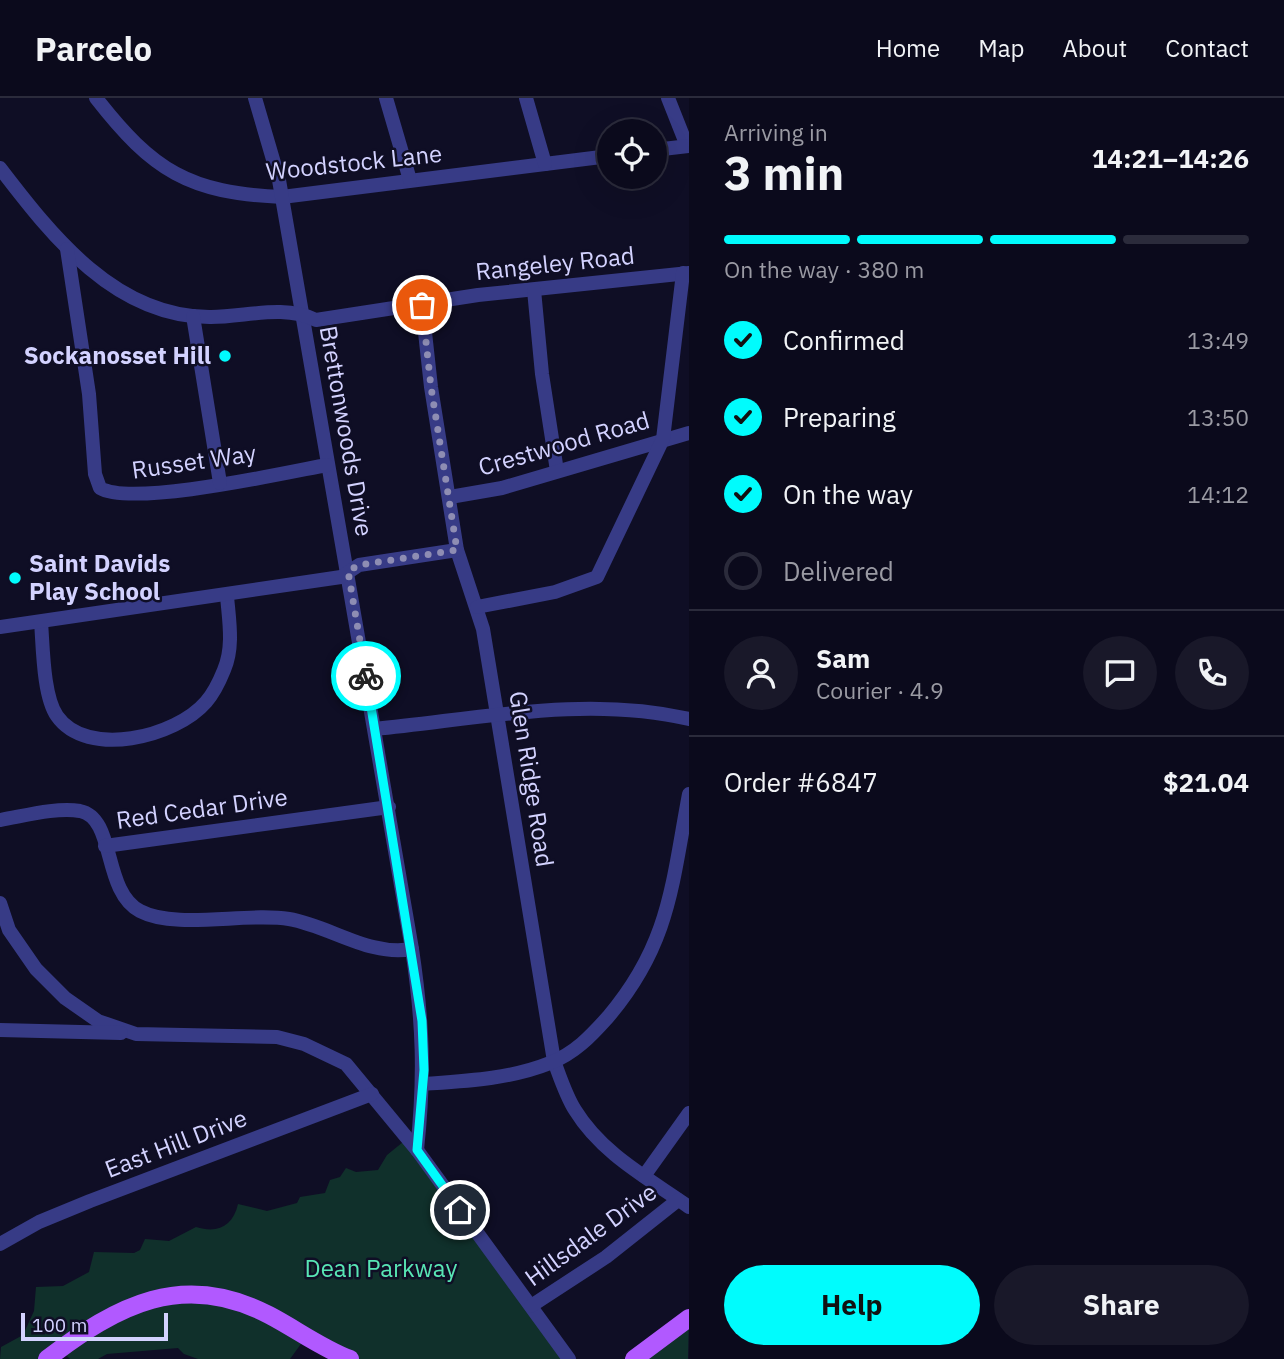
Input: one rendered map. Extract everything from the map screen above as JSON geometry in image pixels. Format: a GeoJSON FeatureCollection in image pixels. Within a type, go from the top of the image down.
{"type":"FeatureCollection","features":[{"type":"Feature","properties":{"kind":"main road"},"geometry":{"type":"LineString","coordinates":[[47,1359],[88,1327],[125,1308],[160,1297],[195,1294],[242,1302],[350,1359]]}},
{"type":"Feature","properties":{"kind":"main road"},"geometry":{"type":"LineString","coordinates":[[636,1358],[689,1318]]}},
{"type":"Feature","properties":{"kind":"street","name":"Woodstock Lane"},"geometry":{"type":"LineString","coordinates":[[96,98],[151,159],[174,174],[217,191],[282,197],[597,158]]}},
{"type":"Feature","properties":{"kind":"street","name":"Brettonwoods Drive"},"geometry":{"type":"LineString","coordinates":[[254,98],[282,197],[412,949],[422,1021],[424,1084],[417,1150]]}},
{"type":"Feature","properties":{"kind":"street"},"geometry":{"type":"LineString","coordinates":[[386,98],[410,180]]}},
{"type":"Feature","properties":{"kind":"street"},"geometry":{"type":"LineString","coordinates":[[526,98],[545,164]]}},
{"type":"Feature","properties":{"kind":"street"},"geometry":{"type":"LineString","coordinates":[[667,148],[688,146],[668,98]]}},
{"type":"Feature","properties":{"kind":"street","name":"Rangeley Road"},"geometry":{"type":"LineString","coordinates":[[0,168],[43,225],[87,269],[127,295],[165,310],[193,316],[302,313],[316,320],[534,290],[686,273]]}},
{"type":"Feature","properties":{"kind":"street","name":"Russet Way"},"geometry":{"type":"LineString","coordinates":[[67,249],[89,394],[95,474],[100,488],[121,495],[220,483],[327,465]]}},
{"type":"Feature","properties":{"kind":"street"},"geometry":{"type":"LineString","coordinates":[[477,607],[555,592],[597,577],[663,439],[686,273]]}},
{"type":"Feature","properties":{"kind":"street"},"geometry":{"type":"LineString","coordinates":[[534,290],[542,374],[557,471]]}},
{"type":"Feature","properties":{"kind":"street","name":"Glen Ridge Road"},"geometry":{"type":"LineString","coordinates":[[422,305],[431,387],[457,550],[477,607],[499,716],[554,1061],[574,1109],[590,1130],[620,1161],[684,1204]]}},
{"type":"Feature","properties":{"kind":"street"},"geometry":{"type":"LineString","coordinates":[[193,316],[220,483]]}},
{"type":"Feature","properties":{"kind":"street","name":"Crestwood Road"},"geometry":{"type":"LineString","coordinates":[[450,497],[502,488],[689,433]]}},
{"type":"Feature","properties":{"kind":"street"},"geometry":{"type":"LineString","coordinates":[[0,627],[227,596],[341,577],[359,565],[457,550]]}},
{"type":"Feature","properties":{"kind":"street"},"geometry":{"type":"LineString","coordinates":[[41,622],[48,692],[55,714],[76,732],[96,738],[125,739],[156,734],[179,723],[206,702],[225,668],[231,636],[227,596]]}},
{"type":"Feature","properties":{"kind":"street"},"geometry":{"type":"LineString","coordinates":[[375,730],[499,716],[607,708],[689,719]]}},
{"type":"Feature","properties":{"kind":"street"},"geometry":{"type":"LineString","coordinates":[[424,1084],[508,1075],[554,1061],[583,1045],[635,982],[656,946],[667,913],[689,794]]}},
{"type":"Feature","properties":{"kind":"street","name":"Red Cedar Drive"},"geometry":{"type":"LineString","coordinates":[[0,820],[81,812],[88,814],[97,824],[105,846],[389,807]]}},
{"type":"Feature","properties":{"kind":"street"},"geometry":{"type":"LineString","coordinates":[[105,846],[120,892],[141,911],[190,920],[258,916],[289,920],[326,928],[384,950],[412,949]]}},
{"type":"Feature","properties":{"kind":"street"},"geometry":{"type":"LineString","coordinates":[[0,903],[9,930],[46,979],[98,1021],[136,1034]]}},
{"type":"Feature","properties":{"kind":"street"},"geometry":{"type":"LineString","coordinates":[[0,1030],[276,1037],[304,1044],[345,1064],[417,1150],[569,1359]]}},
{"type":"Feature","properties":{"kind":"street","name":"East Hill Drive"},"geometry":{"type":"LineString","coordinates":[[0,1244],[39,1222],[90,1201],[372,1094]]}},
{"type":"Feature","properties":{"kind":"street"},"geometry":{"type":"LineString","coordinates":[[644,1176],[689,1113]]}},
{"type":"Feature","properties":{"kind":"street","name":"Hillsdale Drive"},"geometry":{"type":"LineString","coordinates":[[531,1306],[684,1204]]}},
{"type":"Feature","properties":{"kind":"green space","name":"Dean Parkway"},"geometry":{"type":"Polygon","coordinates":[[[408,1138],[570,1359],[352,1359],[306,1337],[290,1359],[198,1359],[184,1354],[178,1348],[107,1354],[98,1359],[70,1359],[60,1349],[46,1359],[0,1359],[1,1347],[23,1335],[34,1311],[36,1287],[63,1286],[89,1272],[94,1252],[134,1253],[140,1250],[145,1239],[169,1241],[196,1227],[218,1229],[232,1218],[238,1204],[267,1211],[297,1203],[300,1197],[325,1193],[330,1180],[340,1177],[346,1168],[356,1172],[378,1170],[387,1155],[408,1138]]]}},
{"type":"Feature","properties":{"kind":"green space"},"geometry":{"type":"Polygon","coordinates":[[[689,1317],[688,1359],[633,1359],[689,1317]]]}},
{"type":"Feature","properties":{"kind":"way so far"},"geometry":{"type":"LineString","coordinates":[[366,676],[348,571],[359,565],[457,550],[431,387],[422,305]]}},
{"type":"Feature","properties":{"kind":"place","name":"Sockanosset Hill"},"geometry":{"type":"Point","coordinates":[225,356]}},
{"type":"Feature","properties":{"kind":"place","name":"Saint Davids Play School"},"geometry":{"type":"Point","coordinates":[15,578]}},
{"type":"Feature","properties":{"kind":"route"},"geometry":{"type":"LineString","coordinates":[[366,676],[422,1021],[424,1070],[417,1150],[460,1210]]}}]}
